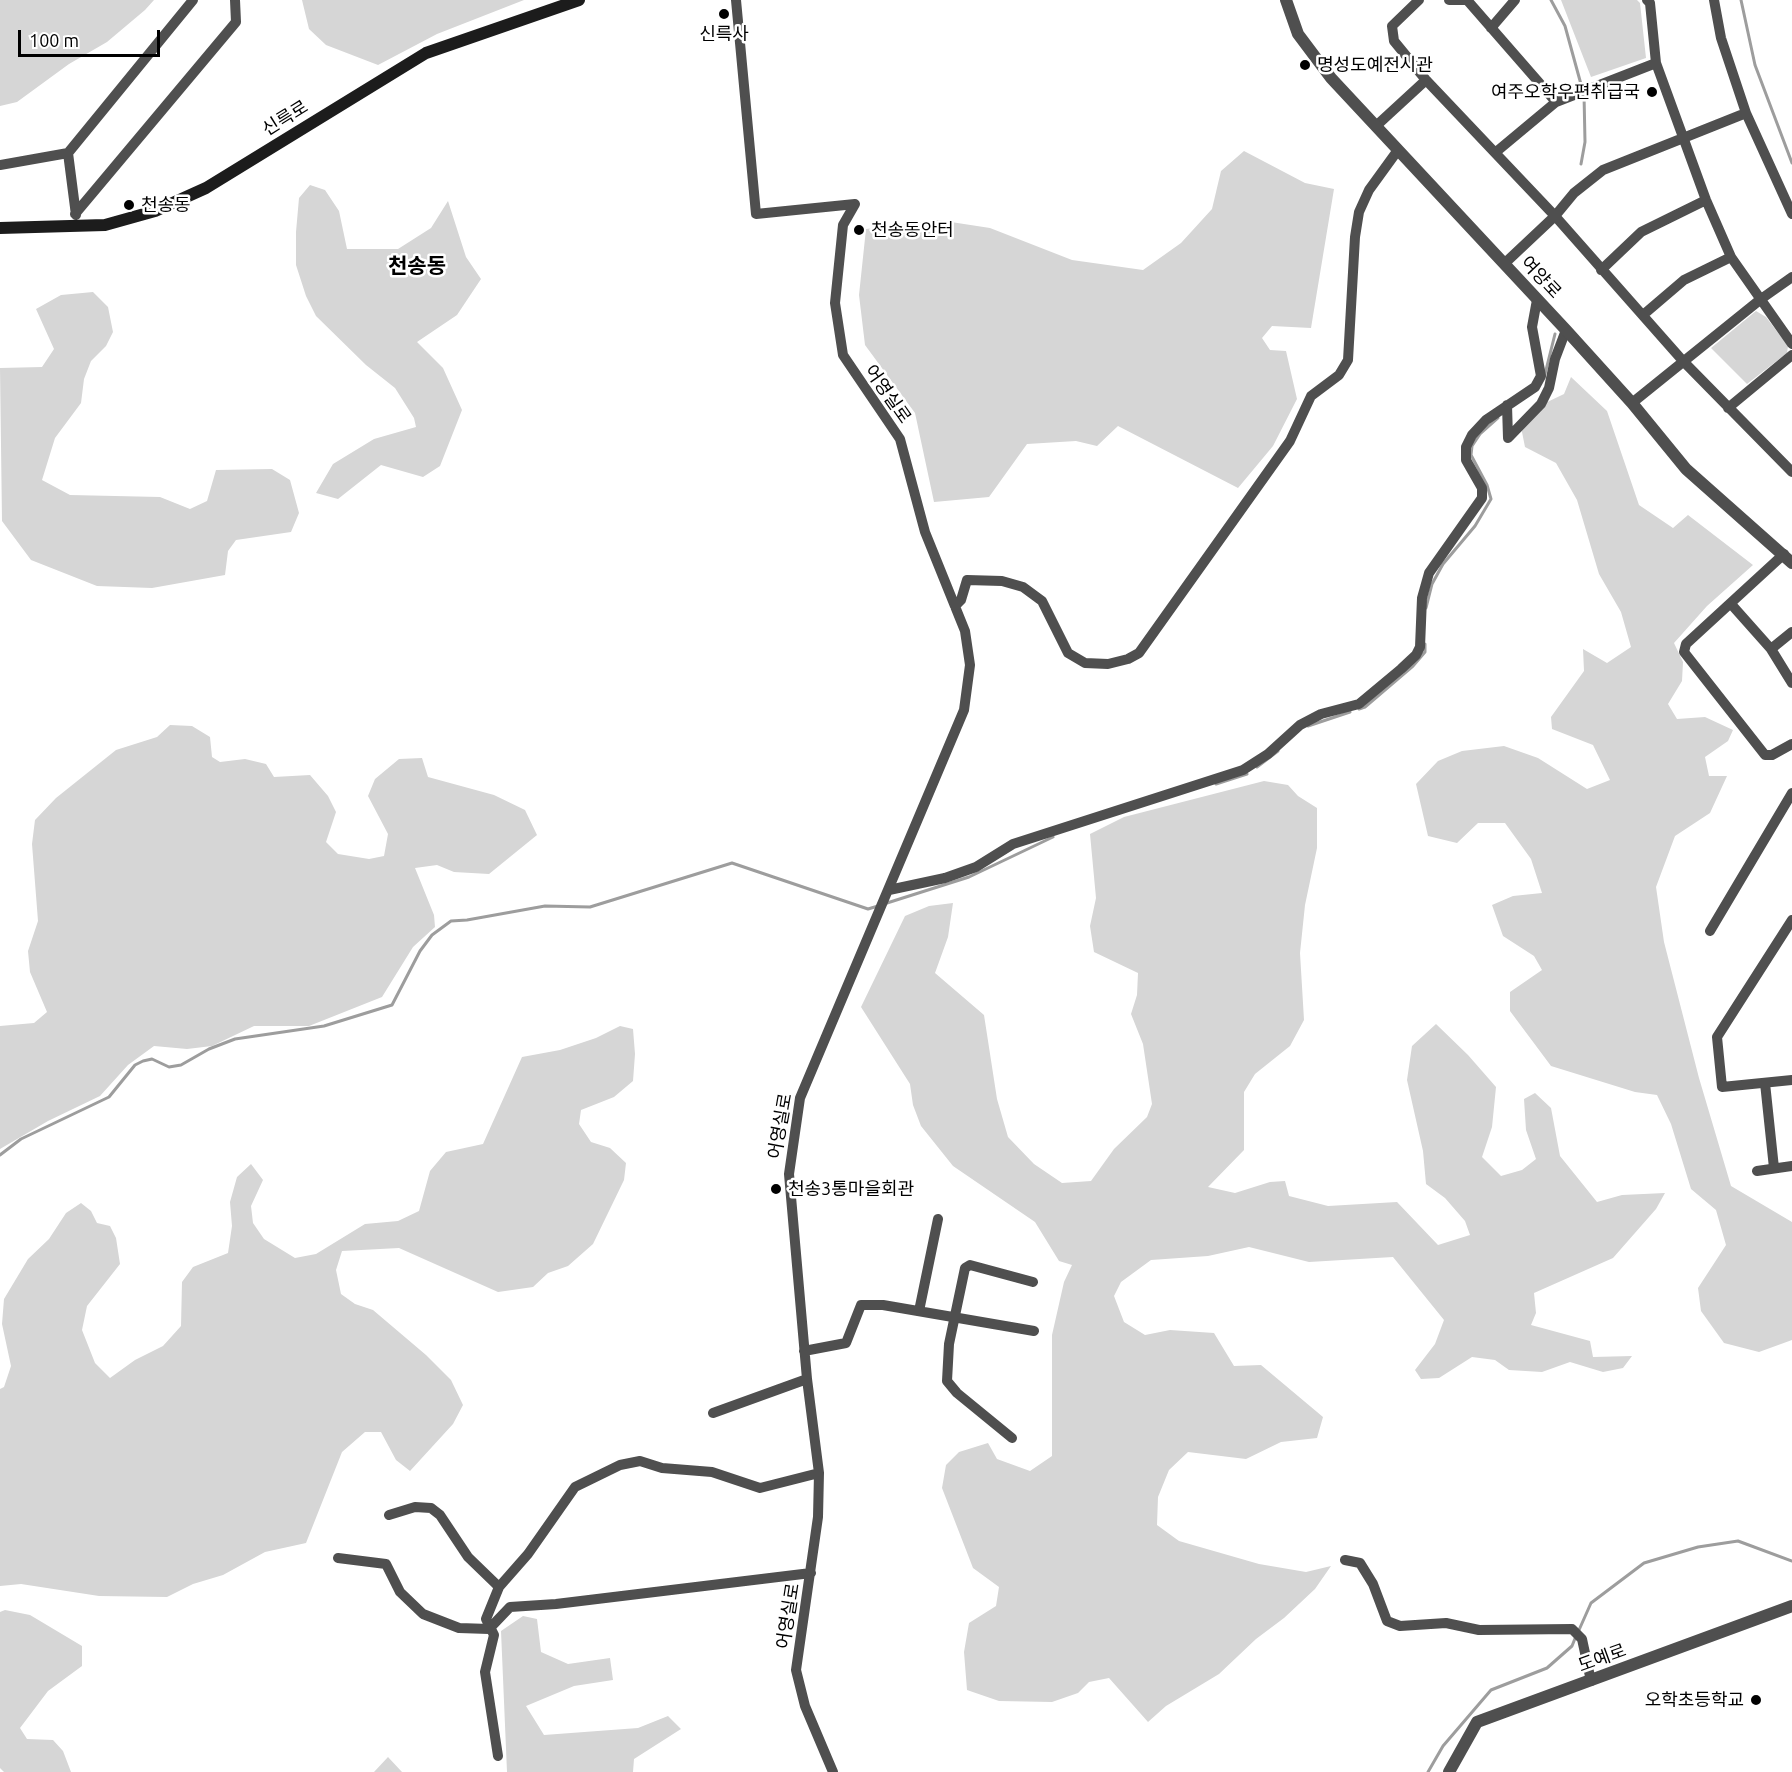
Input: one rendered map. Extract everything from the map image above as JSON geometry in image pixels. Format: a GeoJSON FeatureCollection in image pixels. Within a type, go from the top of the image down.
{"type":"FeatureCollection","features":[{"type":"Feature","properties":{"kind":"main road","name":"신륵로"},"geometry":{"type":"LineString","coordinates":[[0,228],[105,225],[155,211],[206,188],[426,53],[579,0]]}},
{"type":"Feature","properties":{"kind":"street"},"geometry":{"type":"LineString","coordinates":[[0,165],[68,153],[193,0]]}},
{"type":"Feature","properties":{"kind":"street"},"geometry":{"type":"LineString","coordinates":[[75,213],[236,22],[235,0]]}},
{"type":"Feature","properties":{"kind":"street","name":"어영실로"},"geometry":{"type":"LineString","coordinates":[[736,0],[756,214],[855,204],[843,225],[835,303],[843,355],[900,439],[925,532],[965,631],[970,665],[964,710],[800,1098],[789,1174],[804,1351],[819,1473],[819,1517],[796,1670],[805,1707],[833,1772]]}},
{"type":"Feature","properties":{"kind":"street","name":"여양로"},"geometry":{"type":"LineString","coordinates":[[1286,0],[1298,34],[1319,64],[1566,330],[1702,485],[1788,559]]}},
{"type":"Feature","properties":{"kind":"street"},"geometry":{"type":"LineString","coordinates":[[1419,0],[1392,26],[1391,33],[1394,41],[1426,80],[1555,216],[1683,361],[1792,472]]}},
{"type":"Feature","properties":{"kind":"street"},"geometry":{"type":"LineString","coordinates":[[1449,0],[1467,0],[1556,102]]}},
{"type":"Feature","properties":{"kind":"street"},"geometry":{"type":"LineString","coordinates":[[1491,28],[1515,0]]}},
{"type":"Feature","properties":{"kind":"street"},"geometry":{"type":"LineString","coordinates":[[1647,0],[1650,3],[1656,63],[1706,200],[1731,257],[1792,344]]}},
{"type":"Feature","properties":{"kind":"street"},"geometry":{"type":"LineString","coordinates":[[1714,0],[1721,38],[1746,113],[1792,214]]}},
{"type":"Feature","properties":{"kind":"street"},"geometry":{"type":"LineString","coordinates":[[1496,152],[1556,102],[1656,63]]}},
{"type":"Feature","properties":{"kind":"street"},"geometry":{"type":"LineString","coordinates":[[1376,126],[1426,80]]}},
{"type":"Feature","properties":{"kind":"street"},"geometry":{"type":"LineString","coordinates":[[1504,264],[1555,216],[1574,193],[1603,170],[1746,113]]}},
{"type":"Feature","properties":{"kind":"street"},"geometry":{"type":"LineString","coordinates":[[955,606],[961,600],[967,580],[1002,581],[1023,587],[1042,601],[1068,653],[1085,663],[1108,664],[1128,659],[1139,652],[1290,441],[1311,396],[1340,375],[1348,360],[1355,237],[1359,212],[1369,190],[1398,150]]}},
{"type":"Feature","properties":{"kind":"street"},"geometry":{"type":"LineString","coordinates":[[68,153],[78,227]]}},
{"type":"Feature","properties":{"kind":"street"},"geometry":{"type":"LineString","coordinates":[[1601,270],[1641,232],[1706,200]]}},
{"type":"Feature","properties":{"kind":"street"},"geometry":{"type":"LineString","coordinates":[[1643,315],[1684,280],[1731,257]]}},
{"type":"Feature","properties":{"kind":"street"},"geometry":{"type":"LineString","coordinates":[[1632,403],[1761,299],[1792,277]]}},
{"type":"Feature","properties":{"kind":"street"},"geometry":{"type":"LineString","coordinates":[[887,892],[945,878],[976,867],[1013,844],[1243,770],[1268,754],[1300,725],[1321,714],[1359,704],[1416,655],[1420,646],[1422,598],[1429,573],[1482,498],[1482,488],[1466,460],[1466,447],[1472,435],[1486,420],[1535,387],[1541,376],[1532,327],[1538,300]]}},
{"type":"Feature","properties":{"kind":"street"},"geometry":{"type":"LineString","coordinates":[[1507,405],[1508,438],[1541,404],[1549,388],[1555,359],[1566,330]]}},
{"type":"Feature","properties":{"kind":"street"},"geometry":{"type":"LineString","coordinates":[[1728,408],[1792,355]]}},
{"type":"Feature","properties":{"kind":"street"},"geometry":{"type":"LineString","coordinates":[[1788,559],[1731,604],[1686,644],[1684,652],[1766,755],[1772,755],[1792,744]]}},
{"type":"Feature","properties":{"kind":"street"},"geometry":{"type":"LineString","coordinates":[[1731,604],[1771,649],[1792,683]]}},
{"type":"Feature","properties":{"kind":"street"},"geometry":{"type":"LineString","coordinates":[[1771,649],[1792,632]]}},
{"type":"Feature","properties":{"kind":"street"},"geometry":{"type":"LineString","coordinates":[[1710,931],[1792,793]]}},
{"type":"Feature","properties":{"kind":"street"},"geometry":{"type":"LineString","coordinates":[[1792,920],[1717,1037],[1722,1087],[1792,1080]]}},
{"type":"Feature","properties":{"kind":"street"},"geometry":{"type":"LineString","coordinates":[[1765,1083],[1774,1168]]}},
{"type":"Feature","properties":{"kind":"street"},"geometry":{"type":"LineString","coordinates":[[1757,1171],[1792,1166]]}},
{"type":"Feature","properties":{"kind":"street"},"geometry":{"type":"LineString","coordinates":[[919,1311],[938,1219]]}},
{"type":"Feature","properties":{"kind":"street"},"geometry":{"type":"LineString","coordinates":[[1012,1438],[957,1393],[947,1381],[946,1369],[965,1268],[970,1266],[1033,1282]]}},
{"type":"Feature","properties":{"kind":"street"},"geometry":{"type":"LineString","coordinates":[[804,1351],[846,1343],[861,1305],[883,1305],[1034,1331]]}},
{"type":"Feature","properties":{"kind":"street"},"geometry":{"type":"LineString","coordinates":[[713,1413],[807,1379]]}},
{"type":"Feature","properties":{"kind":"street"},"geometry":{"type":"LineString","coordinates":[[498,1756],[485,1672],[494,1635],[486,1619],[499,1587],[528,1554],[575,1487],[620,1465],[640,1461],[662,1468],[712,1472],[760,1488],[819,1473]]}},
{"type":"Feature","properties":{"kind":"street"},"geometry":{"type":"LineString","coordinates":[[389,1515],[415,1506],[431,1508],[440,1515],[468,1557],[499,1587]]}},
{"type":"Feature","properties":{"kind":"street"},"geometry":{"type":"LineString","coordinates":[[338,1558],[386,1564],[400,1592],[423,1614],[459,1628],[489,1629],[510,1606],[556,1604],[811,1573]]}},
{"type":"Feature","properties":{"kind":"street"},"geometry":{"type":"LineString","coordinates":[[1345,1560],[1360,1563],[1373,1584],[1387,1621],[1400,1626],[1446,1623],[1479,1630],[1572,1629],[1582,1639],[1591,1681]]}},
{"type":"Feature","properties":{"kind":"street","name":"도예로"},"geometry":{"type":"LineString","coordinates":[[1449,1772],[1477,1722],[1792,1606]]}},
{"type":"Feature","properties":{"kind":"shaded area"},"geometry":{"type":"Polygon","coordinates":[[[0,0],[154,0],[107,42],[69,64],[17,102],[0,106],[0,0]]]}},
{"type":"Feature","properties":{"kind":"shaded area"},"geometry":{"type":"Polygon","coordinates":[[[302,0],[524,0],[437,34],[378,65],[326,45],[309,29],[302,0]]]}},
{"type":"Feature","properties":{"kind":"shaded area"},"geometry":{"type":"Polygon","coordinates":[[[1561,0],[1637,0],[1640,3],[1646,58],[1591,77],[1561,0]]]}},
{"type":"Feature","properties":{"kind":"shaded area"},"geometry":{"type":"Polygon","coordinates":[[[1244,151],[1305,183],[1334,189],[1311,328],[1272,326],[1262,338],[1270,350],[1286,351],[1297,399],[1273,446],[1238,488],[1118,426],[1097,446],[1076,441],[1027,444],[989,497],[934,502],[915,413],[865,345],[859,295],[866,229],[938,220],[990,228],[1072,260],[1143,270],[1181,243],[1212,209],[1221,171],[1244,151]]]}},
{"type":"Feature","properties":{"kind":"shaded area"},"geometry":{"type":"Polygon","coordinates":[[[310,185],[325,190],[339,211],[347,249],[398,249],[431,228],[448,201],[466,257],[481,279],[457,315],[417,342],[443,368],[462,410],[440,466],[423,477],[381,465],[338,499],[316,493],[333,464],[374,439],[416,427],[414,418],[395,388],[366,365],[316,316],[306,296],[296,265],[296,232],[299,198],[310,185]]]}},
{"type":"Feature","properties":{"kind":"shaded area"},"geometry":{"type":"Polygon","coordinates":[[[93,292],[108,307],[113,332],[106,346],[91,361],[84,379],[81,403],[55,438],[42,480],[70,495],[160,497],[190,509],[207,501],[216,470],[272,469],[290,480],[299,513],[291,532],[236,540],[228,551],[225,575],[152,588],[97,586],[31,560],[2,521],[0,368],[42,367],[54,349],[36,309],[61,295],[93,292]]]}},
{"type":"Feature","properties":{"kind":"shaded area"},"geometry":{"type":"Polygon","coordinates":[[[1756,311],[1766,317],[1788,346],[1787,353],[1747,384],[1711,348],[1756,311]]]}},
{"type":"Feature","properties":{"kind":"shaded area"},"geometry":{"type":"Polygon","coordinates":[[[1571,377],[1607,411],[1639,505],[1673,528],[1688,515],[1753,565],[1707,606],[1674,643],[1683,662],[1682,681],[1668,704],[1677,719],[1705,717],[1733,730],[1728,741],[1705,757],[1709,776],[1727,776],[1710,813],[1675,836],[1656,887],[1664,942],[1699,1078],[1731,1186],[1792,1222],[1792,1340],[1759,1352],[1724,1343],[1701,1311],[1698,1288],[1726,1245],[1716,1210],[1691,1189],[1671,1124],[1657,1095],[1635,1092],[1551,1066],[1510,1011],[1510,992],[1542,970],[1534,956],[1503,936],[1492,905],[1513,896],[1542,893],[1531,859],[1505,823],[1478,823],[1457,843],[1428,836],[1416,784],[1438,761],[1462,751],[1504,746],[1538,758],[1587,789],[1610,780],[1593,745],[1552,729],[1551,717],[1584,671],[1583,649],[1607,663],[1631,647],[1621,612],[1599,574],[1577,500],[1556,463],[1525,447],[1521,427],[1541,405],[1564,394],[1571,377]]]}},
{"type":"Feature","properties":{"kind":"shaded area"},"geometry":{"type":"Polygon","coordinates":[[[170,725],[192,726],[210,737],[212,757],[220,762],[245,759],[266,764],[274,777],[310,775],[328,796],[336,812],[326,842],[338,854],[369,859],[384,856],[388,834],[368,796],[375,779],[399,759],[422,758],[428,777],[494,795],[525,810],[537,835],[489,874],[454,872],[437,865],[415,868],[434,915],[435,927],[413,947],[382,997],[309,1026],[254,1026],[212,1046],[187,1049],[154,1046],[128,1065],[100,1096],[48,1121],[0,1149],[0,1026],[34,1023],[47,1012],[30,972],[28,951],[38,921],[32,844],[35,820],[56,798],[116,750],[157,737],[170,725]]]}},
{"type":"Feature","properties":{"kind":"shaded area"},"geometry":{"type":"Polygon","coordinates":[[[1264,781],[1288,785],[1298,796],[1317,808],[1317,848],[1305,905],[1300,953],[1304,1020],[1290,1046],[1255,1074],[1244,1092],[1244,1150],[1208,1187],[1235,1193],[1270,1182],[1285,1181],[1289,1196],[1328,1206],[1397,1202],[1438,1245],[1470,1235],[1465,1221],[1445,1198],[1426,1184],[1423,1151],[1407,1080],[1412,1046],[1436,1024],[1496,1087],[1492,1127],[1482,1157],[1501,1176],[1522,1170],[1536,1159],[1526,1130],[1524,1099],[1535,1093],[1551,1108],[1560,1156],[1597,1202],[1622,1195],[1665,1193],[1656,1209],[1613,1258],[1534,1293],[1536,1313],[1531,1325],[1590,1341],[1593,1357],[1632,1356],[1623,1368],[1603,1372],[1570,1362],[1542,1372],[1509,1370],[1495,1360],[1472,1357],[1439,1378],[1421,1379],[1415,1370],[1435,1344],[1444,1320],[1393,1257],[1309,1262],[1249,1247],[1208,1256],[1151,1260],[1121,1282],[1114,1296],[1124,1322],[1145,1335],[1170,1330],[1214,1333],[1234,1366],[1261,1365],[1323,1417],[1317,1438],[1281,1442],[1246,1459],[1188,1452],[1169,1470],[1158,1497],[1157,1525],[1179,1541],[1259,1564],[1306,1572],[1331,1566],[1315,1589],[1219,1674],[1166,1706],[1148,1722],[1109,1678],[1089,1682],[1078,1693],[1052,1702],[999,1701],[967,1690],[964,1652],[969,1623],[996,1606],[999,1587],[973,1568],[942,1488],[946,1465],[959,1452],[988,1443],[997,1459],[1030,1471],[1052,1456],[1052,1335],[1064,1282],[1072,1265],[1059,1261],[1035,1222],[953,1166],[921,1126],[913,1105],[910,1084],[861,1007],[905,916],[929,906],[953,903],[948,937],[935,973],[984,1015],[997,1099],[1008,1137],[1034,1164],[1062,1183],[1091,1181],[1114,1149],[1147,1117],[1152,1104],[1143,1044],[1131,1014],[1137,995],[1138,973],[1094,952],[1090,926],[1096,898],[1090,834],[1124,817],[1264,781]]]}},
{"type":"Feature","properties":{"kind":"shaded area"},"geometry":{"type":"Polygon","coordinates":[[[620,1026],[633,1029],[635,1054],[633,1081],[614,1097],[581,1110],[579,1124],[591,1142],[610,1148],[626,1163],[624,1180],[593,1244],[568,1266],[548,1273],[533,1287],[498,1292],[399,1248],[342,1251],[336,1270],[341,1294],[355,1304],[373,1310],[426,1355],[451,1380],[463,1405],[453,1424],[410,1471],[396,1460],[381,1432],[365,1432],[342,1452],[306,1543],[265,1552],[223,1575],[193,1584],[167,1597],[99,1596],[21,1584],[0,1586],[0,1389],[4,1387],[11,1366],[2,1324],[4,1299],[28,1259],[49,1239],[66,1213],[81,1203],[91,1211],[97,1223],[110,1226],[116,1238],[120,1264],[87,1306],[82,1330],[95,1363],[110,1378],[135,1360],[163,1346],[181,1326],[182,1282],[193,1267],[228,1253],[232,1226],[230,1202],[237,1177],[251,1164],[263,1180],[251,1206],[253,1223],[264,1239],[295,1258],[316,1254],[365,1224],[398,1221],[419,1211],[430,1171],[446,1152],[483,1144],[522,1057],[560,1050],[596,1038],[620,1026]]]}},
{"type":"Feature","properties":{"kind":"shaded area"},"geometry":{"type":"Polygon","coordinates":[[[5,1610],[30,1615],[82,1646],[82,1666],[48,1691],[20,1728],[27,1739],[53,1740],[63,1751],[71,1772],[4,1772],[0,1768],[0,1612],[5,1610]]]}},
{"type":"Feature","properties":{"kind":"shaded area"},"geometry":{"type":"Polygon","coordinates":[[[523,1616],[537,1619],[541,1652],[568,1664],[610,1658],[613,1680],[574,1686],[526,1706],[544,1735],[638,1728],[668,1716],[681,1729],[634,1759],[633,1772],[507,1772],[501,1631],[523,1616]]]}},
{"type":"Feature","properties":{"kind":"shaded area"},"geometry":{"type":"Polygon","coordinates":[[[388,1757],[402,1772],[374,1772],[388,1757]]]}},
{"type":"Feature","properties":{"kind":"waterway"},"geometry":{"type":"LineString","coordinates":[[1551,0],[1565,26],[1582,88]]}},
{"type":"Feature","properties":{"kind":"waterway"},"geometry":{"type":"LineString","coordinates":[[1741,0],[1755,65],[1792,163]]}},
{"type":"Feature","properties":{"kind":"waterway"},"geometry":{"type":"LineString","coordinates":[[1581,164],[1585,142],[1584,94]]}},
{"type":"Feature","properties":{"kind":"waterway"},"geometry":{"type":"LineString","coordinates":[[1545,374],[1555,334]]}},
{"type":"Feature","properties":{"kind":"waterway"},"geometry":{"type":"LineString","coordinates":[[1426,608],[1432,584],[1443,564],[1475,526],[1491,499],[1487,485],[1471,455],[1472,446],[1480,434],[1498,418]]}},
{"type":"Feature","properties":{"kind":"waterway"},"geometry":{"type":"LineString","coordinates":[[1359,709],[1365,707],[1413,666],[1425,652],[1425,644]]}},
{"type":"Feature","properties":{"kind":"waterway"},"geometry":{"type":"LineString","coordinates":[[1308,726],[1350,712]]}},
{"type":"Feature","properties":{"kind":"waterway"},"geometry":{"type":"LineString","coordinates":[[1257,767],[1278,751]]}},
{"type":"Feature","properties":{"kind":"waterway"},"geometry":{"type":"LineString","coordinates":[[1216,784],[1247,774]]}},
{"type":"Feature","properties":{"kind":"waterway"},"geometry":{"type":"LineString","coordinates":[[887,903],[969,877],[1053,837]]}},
{"type":"Feature","properties":{"kind":"waterway"},"geometry":{"type":"LineString","coordinates":[[0,1155],[21,1139],[109,1097],[135,1065],[143,1061],[152,1059],[169,1067],[181,1065],[209,1049],[235,1039],[324,1026],[392,1005],[420,951],[432,935],[451,921],[545,906],[590,907],[732,863],[868,909],[878,906]]}},
{"type":"Feature","properties":{"kind":"waterway"},"geometry":{"type":"LineString","coordinates":[[1579,1630],[1591,1603],[1644,1563],[1698,1547],[1738,1541],[1792,1561]]}},
{"type":"Feature","properties":{"kind":"waterway"},"geometry":{"type":"LineString","coordinates":[[1428,1772],[1443,1746],[1491,1690],[1547,1668],[1572,1646],[1576,1636]]}},
{"type":"Feature","properties":{"kind":"place","name":"신륵사"},"geometry":{"type":"Point","coordinates":[724,14]}},
{"type":"Feature","properties":{"kind":"place","name":"명성도예전시관"},"geometry":{"type":"Point","coordinates":[1305,65]}},
{"type":"Feature","properties":{"kind":"place","name":"여주오학우편취급국"},"geometry":{"type":"Point","coordinates":[1652,92]}},
{"type":"Feature","properties":{"kind":"place","name":"천송동"},"geometry":{"type":"Point","coordinates":[129,205]}},
{"type":"Feature","properties":{"kind":"place","name":"천송동안터"},"geometry":{"type":"Point","coordinates":[859,230]}},
{"type":"Feature","properties":{"kind":"place","name":"천송3통마을회관"},"geometry":{"type":"Point","coordinates":[776,1189]}},
{"type":"Feature","properties":{"kind":"place","name":"오학초등학교"},"geometry":{"type":"Point","coordinates":[1756,1700]}},
{"type":"Feature","properties":{"kind":"district","name":"천송동"},"geometry":{"type":"Point","coordinates":[417,266]}}]}
